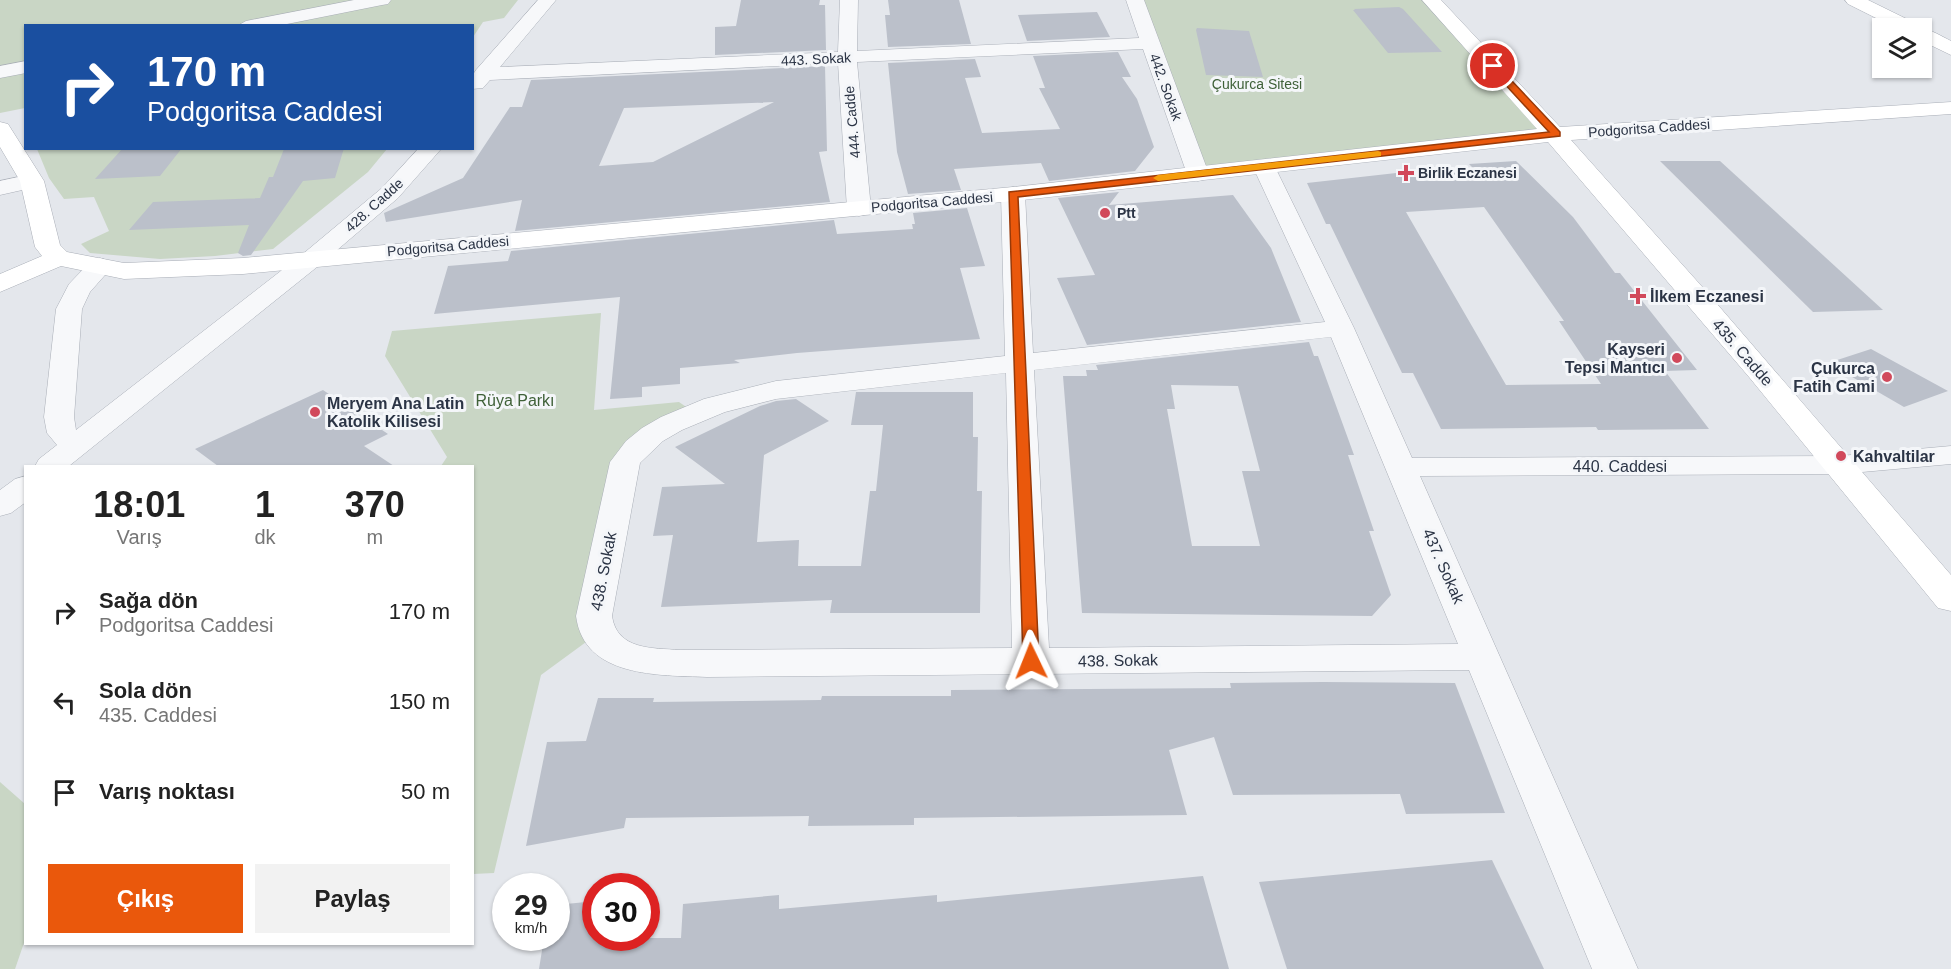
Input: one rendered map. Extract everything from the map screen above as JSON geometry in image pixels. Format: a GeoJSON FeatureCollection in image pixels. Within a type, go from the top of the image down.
{"type":"FeatureCollection","features":[{"type":"Feature","properties":{"kind":"main road","name":"435. Cadde"},"geometry":{"type":"LineString","coordinates":[[1431,0],[1556,134],[1840,465],[1951,599]]}},
{"type":"Feature","properties":{"kind":"main road"},"geometry":{"type":"LineString","coordinates":[[1854,0],[1890,18]]}},
{"type":"Feature","properties":{"kind":"main road"},"geometry":{"type":"LineString","coordinates":[[1932,39],[1951,49]]}},
{"type":"Feature","properties":{"kind":"main road","name":"Podgoritsa Caddesi"},"geometry":{"type":"LineString","coordinates":[[58,258],[124,271],[243,266],[1013,194],[1556,134],[1951,108]]}},
{"type":"Feature","properties":{"kind":"main road"},"geometry":{"type":"LineString","coordinates":[[0,129],[32,181],[48,247],[58,258],[0,284]]}},
{"type":"Feature","properties":{"kind":"street"},"geometry":{"type":"LineString","coordinates":[[256,24],[382,0]]}},
{"type":"Feature","properties":{"kind":"street","name":"444. Cadde"},"geometry":{"type":"LineString","coordinates":[[849,0],[847,58],[859,208]]}},
{"type":"Feature","properties":{"kind":"street","name":"442. Sokak"},"geometry":{"type":"LineString","coordinates":[[1135,0],[1198,174]]}},
{"type":"Feature","properties":{"kind":"street"},"geometry":{"type":"LineString","coordinates":[[478,81],[544,2]]}},
{"type":"Feature","properties":{"kind":"street","name":"443. Sokak"},"geometry":{"type":"LineString","coordinates":[[478,81],[847,58],[1150,43]]}},
{"type":"Feature","properties":{"kind":"street"},"geometry":{"type":"LineString","coordinates":[[0,72],[24,67]]}},
{"type":"Feature","properties":{"kind":"street","name":"428. Cadde"},"geometry":{"type":"LineString","coordinates":[[51,465],[313,258],[390,193],[429,150]]}},
{"type":"Feature","properties":{"kind":"street","name":"437. Sokak"},"geometry":{"type":"LineString","coordinates":[[1264,167],[1341,328],[1615,969]]}},
{"type":"Feature","properties":{"kind":"street"},"geometry":{"type":"LineString","coordinates":[[0,188],[32,181]]}},
{"type":"Feature","properties":{"kind":"street"},"geometry":{"type":"LineString","coordinates":[[1013,194],[1031,661]]}},
{"type":"Feature","properties":{"kind":"street"},"geometry":{"type":"LineString","coordinates":[[75,446],[62,433],[59,417],[69,309],[78,289],[100,266]]}},
{"type":"Feature","properties":{"kind":"street","name":"438. Sokak"},"geometry":{"type":"LineString","coordinates":[[1341,328],[776,390],[741,396],[695,412],[653,435],[631,452],[625,462],[594,616],[597,634],[606,645],[624,654],[653,661],[707,664],[1483,657]]}},
{"type":"Feature","properties":{"kind":"street","name":"440. Caddesi"},"geometry":{"type":"LineString","coordinates":[[1401,467],[1840,465],[1951,454]]}},
{"type":"Feature","properties":{"kind":"street"},"geometry":{"type":"LineString","coordinates":[[0,506],[24,488]]}},
{"type":"Feature","properties":{"kind":"green space"},"geometry":{"type":"Polygon","coordinates":[[[0,0],[518,0],[504,18],[483,22],[474,36],[474,24],[24,24],[24,108],[0,113],[0,0]]]}},
{"type":"Feature","properties":{"kind":"green space","name":"Çukurca Sitesi"},"geometry":{"type":"Polygon","coordinates":[[[1135,0],[1431,0],[1556,134],[1198,174],[1135,0]]]}},
{"type":"Feature","properties":{"kind":"green space"},"geometry":{"type":"Polygon","coordinates":[[[37,150],[386,150],[368,172],[273,249],[215,256],[160,259],[90,253],[81,244],[109,231],[94,197],[64,199],[49,178],[37,150]]]}},
{"type":"Feature","properties":{"kind":"green space","name":"Rüya Parkı"},"geometry":{"type":"Polygon","coordinates":[[[601,313],[594,410],[679,402],[695,413],[641,443],[597,634],[541,675],[494,873],[474,874],[474,465],[442,465],[447,457],[385,356],[392,331],[601,313]]]}},
{"type":"Feature","properties":{"kind":"green space"},"geometry":{"type":"Polygon","coordinates":[[[0,782],[24,803],[24,943],[15,969],[0,969],[0,782]]]}},
{"type":"Feature","properties":{"kind":"building"},"geometry":{"type":"Polygon","coordinates":[[[741,0],[820,0],[819,5],[825,5],[826,50],[715,55],[715,27],[736,26],[741,0]]]}},
{"type":"Feature","properties":{"kind":"building"},"geometry":{"type":"Polygon","coordinates":[[[888,0],[959,0],[971,44],[888,47],[885,15],[890,15],[888,0]]]}},
{"type":"Feature","properties":{"kind":"building"},"geometry":{"type":"Polygon","coordinates":[[[1399,7],[1442,52],[1388,53],[1353,10],[1399,7]]]}},
{"type":"Feature","properties":{"kind":"building"},"geometry":{"type":"Polygon","coordinates":[[[1097,12],[1110,37],[1027,41],[1018,15],[1097,12]]]}},
{"type":"Feature","properties":{"kind":"building"},"geometry":{"type":"Polygon","coordinates":[[[1197,28],[1249,31],[1263,77],[1206,75],[1197,28]]]}},
{"type":"Feature","properties":{"kind":"building"},"geometry":{"type":"Polygon","coordinates":[[[1118,52],[1131,77],[1122,77],[1137,99],[1154,147],[1135,171],[1049,181],[1041,163],[954,169],[961,190],[908,194],[897,152],[888,63],[975,59],[981,77],[965,78],[982,133],[1060,129],[1039,88],[1045,88],[1033,56],[1118,52]]]}},
{"type":"Feature","properties":{"kind":"building"},"geometry":{"type":"Polygon","coordinates":[[[825,66],[827,151],[819,152],[830,202],[515,231],[522,200],[386,222],[384,213],[463,178],[510,107],[522,107],[531,80],[825,66]],[[774,102],[624,108],[599,166],[653,162],[774,102]]]}},
{"type":"Feature","properties":{"kind":"building"},"geometry":{"type":"Polygon","coordinates":[[[121,150],[180,150],[160,176],[95,179],[121,150]]]}},
{"type":"Feature","properties":{"kind":"building"},"geometry":{"type":"Polygon","coordinates":[[[284,150],[343,150],[335,178],[303,181],[251,255],[243,256],[238,253],[249,225],[129,230],[153,202],[260,198],[269,177],[273,177],[284,150]]]}},
{"type":"Feature","properties":{"kind":"building"},"geometry":{"type":"Polygon","coordinates":[[[1516,161],[1573,217],[1615,273],[1620,273],[1697,370],[1665,371],[1709,429],[1598,430],[1596,427],[1441,429],[1413,373],[1402,373],[1330,224],[1326,224],[1307,183],[1472,167],[1469,164],[1516,161]],[[1484,207],[1406,212],[1506,385],[1601,384],[1559,321],[1564,321],[1484,207]]]}},
{"type":"Feature","properties":{"kind":"building"},"geometry":{"type":"Polygon","coordinates":[[[1660,161],[1720,161],[1883,310],[1813,312],[1660,161]]]}},
{"type":"Feature","properties":{"kind":"building"},"geometry":{"type":"Polygon","coordinates":[[[1119,192],[1109,205],[1233,195],[1271,248],[1301,322],[1087,345],[1057,278],[1095,275],[1058,198],[1119,192]]]}},
{"type":"Feature","properties":{"kind":"building"},"geometry":{"type":"Polygon","coordinates":[[[967,208],[985,266],[960,268],[980,339],[797,353],[734,360],[740,363],[680,368],[680,384],[642,387],[642,397],[610,399],[620,297],[434,314],[448,266],[508,261],[511,251],[834,220],[837,234],[913,229],[912,224],[915,224],[913,213],[967,208]]]}},
{"type":"Feature","properties":{"kind":"building"},"geometry":{"type":"Polygon","coordinates":[[[1309,342],[1314,356],[1318,356],[1354,455],[1348,455],[1374,531],[1369,531],[1391,595],[1372,616],[1082,613],[1063,376],[1087,376],[1086,370],[1098,370],[1096,365],[1309,342]],[[1171,385],[1175,409],[1167,409],[1192,546],[1260,546],[1242,471],[1260,471],[1238,386],[1171,385]]]}},
{"type":"Feature","properties":{"kind":"building","name":"Çukurca Fatih Cami"},"geometry":{"type":"Polygon","coordinates":[[[1871,349],[1948,391],[1904,407],[1828,363],[1871,349]]]}},
{"type":"Feature","properties":{"kind":"building","name":"Meryem Ana Latin Katolik Kilisesi"},"geometry":{"type":"Polygon","coordinates":[[[323,390],[388,434],[364,446],[392,465],[217,465],[195,449],[323,390]]]}},
{"type":"Feature","properties":{"kind":"building"},"geometry":{"type":"Polygon","coordinates":[[[856,392],[973,392],[973,437],[978,437],[977,491],[982,491],[980,613],[830,613],[832,600],[661,607],[673,535],[653,536],[662,487],[725,484],[675,447],[760,406],[776,401],[796,399],[829,421],[764,455],[757,542],[799,540],[798,566],[861,566],[870,491],[876,491],[883,425],[851,425],[856,392]]]}},
{"type":"Feature","properties":{"kind":"building"},"geometry":{"type":"Polygon","coordinates":[[[1230,683],[1455,683],[1505,813],[1406,814],[1400,794],[1233,795],[1214,737],[1169,750],[1187,815],[914,818],[914,825],[808,826],[809,816],[626,818],[624,828],[526,846],[547,742],[586,741],[598,698],[654,698],[653,702],[821,700],[822,696],[951,696],[951,690],[1231,688],[1230,683]]]}},
{"type":"Feature","properties":{"kind":"building"},"geometry":{"type":"Polygon","coordinates":[[[1492,860],[1544,969],[1287,969],[1259,882],[1492,860]]]}},
{"type":"Feature","properties":{"kind":"building"},"geometry":{"type":"Polygon","coordinates":[[[1203,876],[1229,969],[539,969],[542,951],[570,951],[570,904],[582,902],[582,951],[660,951],[660,938],[681,938],[683,904],[779,895],[779,909],[937,895],[937,902],[1203,876]]]}},
{"type":"Feature","properties":{"kind":"slow traffic"},"geometry":{"type":"LineString","coordinates":[[1158,178],[1378,154]]}},
{"type":"Feature","properties":{"kind":"place","name":"Birlik Eczanesi"},"geometry":{"type":"Point","coordinates":[1406,173]}},
{"type":"Feature","properties":{"kind":"place","name":"Ptt"},"geometry":{"type":"Point","coordinates":[1105,213]}},
{"type":"Feature","properties":{"kind":"place","name":"İlkem Eczanesi"},"geometry":{"type":"Point","coordinates":[1638,296]}},
{"type":"Feature","properties":{"kind":"place","name":"Kayseri Tepsi Mantıcı"},"geometry":{"type":"Point","coordinates":[1677,358]}},
{"type":"Feature","properties":{"kind":"place","name":"Çukurca Fatih Cami"},"geometry":{"type":"Point","coordinates":[1887,377]}},
{"type":"Feature","properties":{"kind":"place","name":"Meryem Ana Latin Katolik Kilisesi"},"geometry":{"type":"Point","coordinates":[315,412]}},
{"type":"Feature","properties":{"kind":"place","name":"Kahvaltilar"},"geometry":{"type":"Point","coordinates":[1841,456]}},
{"type":"Feature","properties":{"kind":"route"},"geometry":{"type":"LineString","coordinates":[[1031,661],[1013,194],[1556,134],[1493,66]]}}]}
